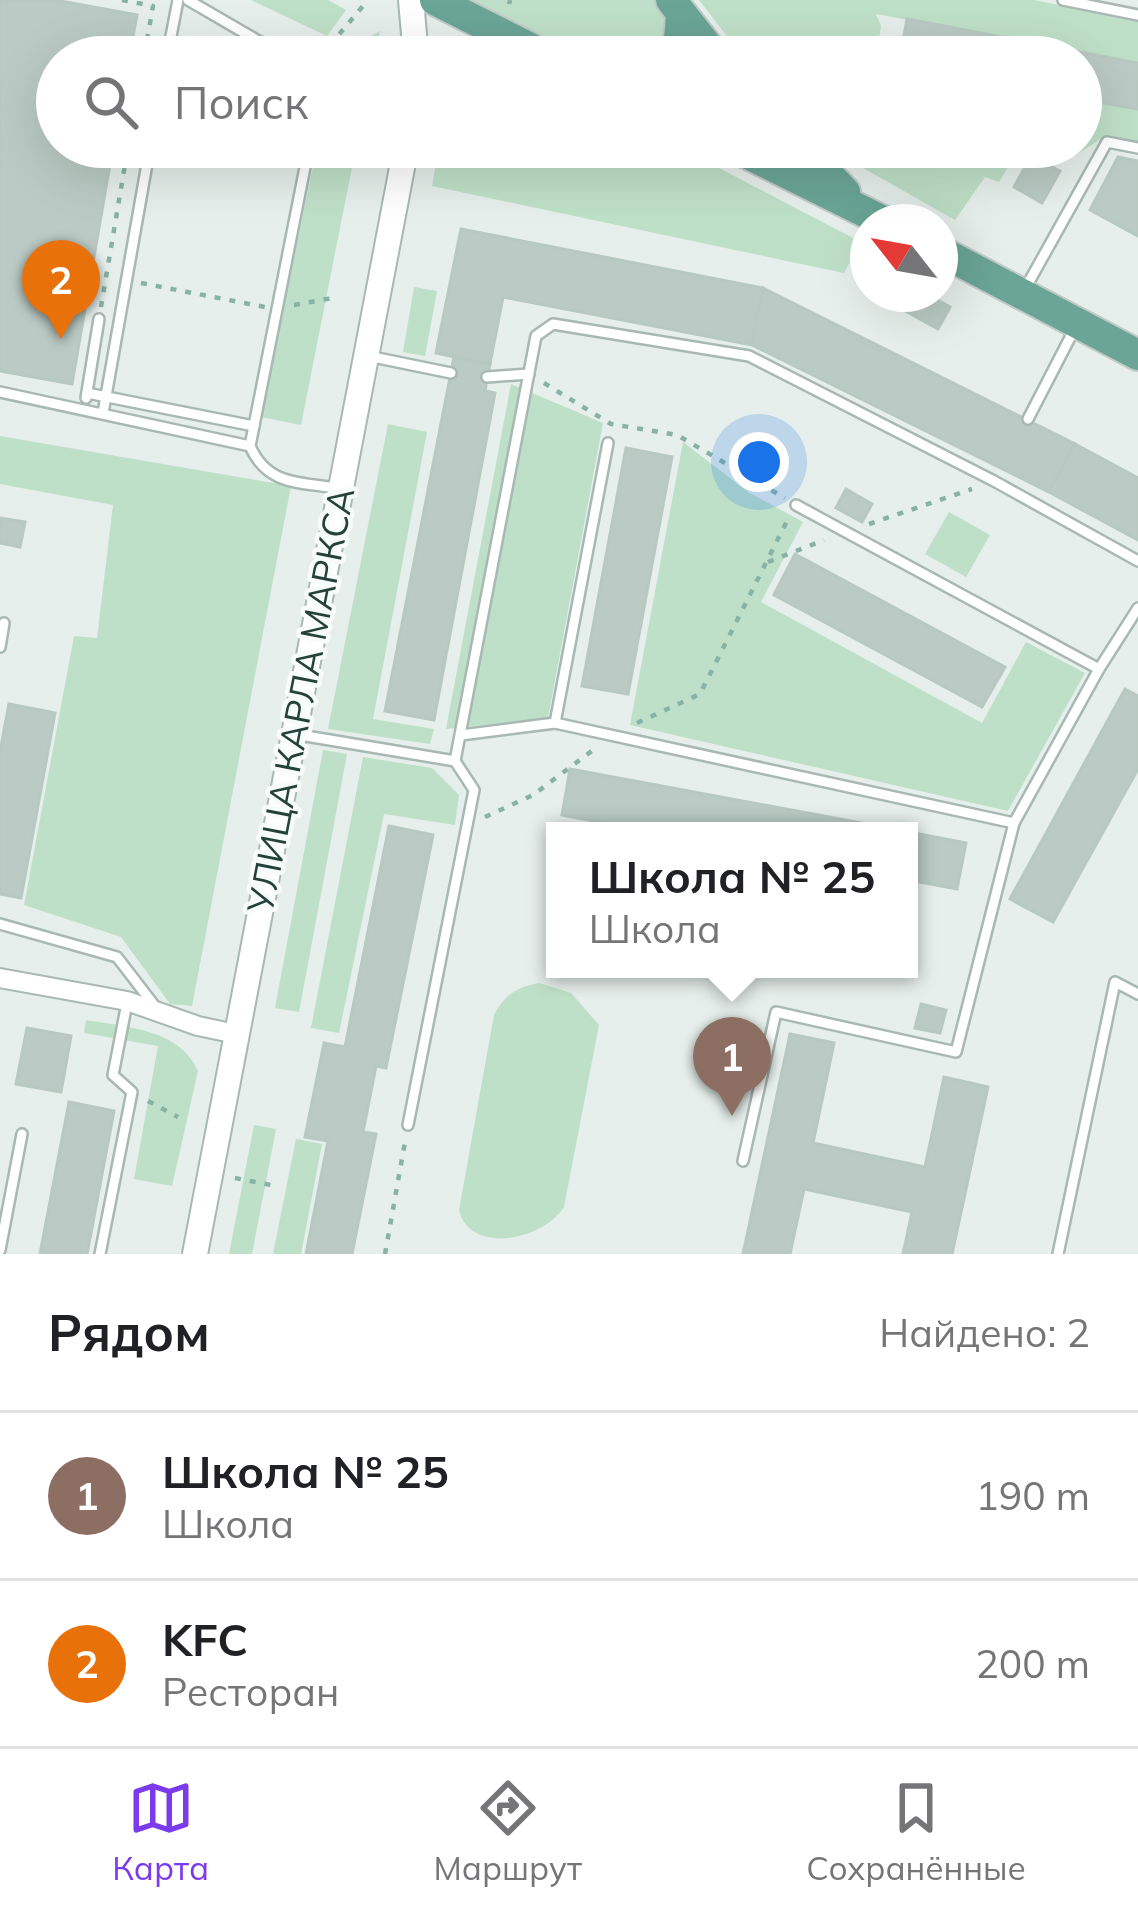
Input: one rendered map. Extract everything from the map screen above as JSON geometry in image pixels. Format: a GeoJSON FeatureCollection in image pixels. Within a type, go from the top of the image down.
{"type":"FeatureCollection","features":[{"type":"Feature","properties":{"kind":"main road"},"geometry":{"type":"LineString","coordinates":[[435,0],[503,36]]}},
{"type":"Feature","properties":{"kind":"main road"},"geometry":{"type":"LineString","coordinates":[[676,8],[699,36]]}},
{"type":"Feature","properties":{"kind":"main road"},"geometry":{"type":"LineString","coordinates":[[776,168],[850,205]]}},
{"type":"Feature","properties":{"kind":"main road"},"geometry":{"type":"LineString","coordinates":[[824,168],[861,204]]}},
{"type":"Feature","properties":{"kind":"main road"},"geometry":{"type":"LineString","coordinates":[[958,260],[1138,355]]}},
{"type":"Feature","properties":{"kind":"street"},"geometry":{"type":"LineString","coordinates":[[412,0],[415,36]]}},
{"type":"Feature","properties":{"kind":"street","name":"УЛИЦА КАРЛА МАРКСА"},"geometry":{"type":"LineString","coordinates":[[195,1254],[402,168]]}},
{"type":"Feature","properties":{"kind":"street"},"geometry":{"type":"LineString","coordinates":[[0,978],[128,1001],[236,1034]]}},
{"type":"Feature","properties":{"kind":"lane"},"geometry":{"type":"LineString","coordinates":[[171,36],[178,0]]}},
{"type":"Feature","properties":{"kind":"lane"},"geometry":{"type":"LineString","coordinates":[[188,0],[250,36]]}},
{"type":"Feature","properties":{"kind":"lane"},"geometry":{"type":"LineString","coordinates":[[1063,0],[1138,15]]}},
{"type":"Feature","properties":{"kind":"lane"},"geometry":{"type":"LineString","coordinates":[[1102,149],[1106,142],[1138,148]]}},
{"type":"Feature","properties":{"kind":"lane"},"geometry":{"type":"LineString","coordinates":[[103,413],[147,168]]}},
{"type":"Feature","properties":{"kind":"lane"},"geometry":{"type":"LineString","coordinates":[[305,168],[250,446],[258,465],[276,477],[341,488]]}},
{"type":"Feature","properties":{"kind":"lane"},"geometry":{"type":"LineString","coordinates":[[1022,294],[1092,168]]}},
{"type":"Feature","properties":{"kind":"lane"},"geometry":{"type":"LineString","coordinates":[[84,410],[99,319]]}},
{"type":"Feature","properties":{"kind":"lane"},"geometry":{"type":"LineString","coordinates":[[408,1125],[475,790],[455,761],[536,336],[553,323],[749,356],[994,481],[1138,561]]}},
{"type":"Feature","properties":{"kind":"lane"},"geometry":{"type":"LineString","coordinates":[[1028,419],[1077,323]]}},
{"type":"Feature","properties":{"kind":"lane"},"geometry":{"type":"LineString","coordinates":[[367,356],[451,373]]}},
{"type":"Feature","properties":{"kind":"lane"},"geometry":{"type":"LineString","coordinates":[[487,377],[529,374]]}},
{"type":"Feature","properties":{"kind":"lane"},"geometry":{"type":"LineString","coordinates":[[0,392],[250,446]]}},
{"type":"Feature","properties":{"kind":"lane"},"geometry":{"type":"LineString","coordinates":[[87,393],[254,426]]}},
{"type":"Feature","properties":{"kind":"lane"},"geometry":{"type":"LineString","coordinates":[[555,723],[608,443]]}},
{"type":"Feature","properties":{"kind":"lane"},"geometry":{"type":"LineString","coordinates":[[994,481],[1002,468]]}},
{"type":"Feature","properties":{"kind":"lane"},"geometry":{"type":"LineString","coordinates":[[796,505],[1099,669]]}},
{"type":"Feature","properties":{"kind":"lane"},"geometry":{"type":"LineString","coordinates":[[743,1161],[776,1012],[956,1052],[1014,823],[1138,608]]}},
{"type":"Feature","properties":{"kind":"lane"},"geometry":{"type":"LineString","coordinates":[[0,646],[4,623]]}},
{"type":"Feature","properties":{"kind":"lane"},"geometry":{"type":"LineString","coordinates":[[460,735],[555,723],[1014,823]]}},
{"type":"Feature","properties":{"kind":"lane"},"geometry":{"type":"LineString","coordinates":[[294,734],[455,761]]}},
{"type":"Feature","properties":{"kind":"lane"},"geometry":{"type":"LineString","coordinates":[[0,924],[117,958],[161,1013]]}},
{"type":"Feature","properties":{"kind":"lane"},"geometry":{"type":"LineString","coordinates":[[1058,1254],[1115,982],[1138,994]]}},
{"type":"Feature","properties":{"kind":"lane"},"geometry":{"type":"LineString","coordinates":[[100,1254],[133,1092],[113,1075],[128,1001]]}},
{"type":"Feature","properties":{"kind":"lane"},"geometry":{"type":"LineString","coordinates":[[0,1250],[22,1134]]}},
{"type":"Feature","properties":{"kind":"path"},"geometry":{"type":"LineString","coordinates":[[122,0],[153,6],[148,36]]}},
{"type":"Feature","properties":{"kind":"path"},"geometry":{"type":"LineString","coordinates":[[338,36],[368,0]]}},
{"type":"Feature","properties":{"kind":"path"},"geometry":{"type":"LineString","coordinates":[[99,319],[124,168]]}},
{"type":"Feature","properties":{"kind":"path"},"geometry":{"type":"LineString","coordinates":[[126,280],[276,308],[338,297]]}},
{"type":"Feature","properties":{"kind":"path"},"geometry":{"type":"LineString","coordinates":[[468,825],[533,795],[612,735],[700,694],[796,505],[677,435],[611,424],[529,374]]}},
{"type":"Feature","properties":{"kind":"path"},"geometry":{"type":"LineString","coordinates":[[765,563],[994,481]]}},
{"type":"Feature","properties":{"kind":"path"},"geometry":{"type":"LineString","coordinates":[[133,1092],[178,1117]]}},
{"type":"Feature","properties":{"kind":"path"},"geometry":{"type":"LineString","coordinates":[[385,1254],[408,1125]]}},
{"type":"Feature","properties":{"kind":"path"},"geometry":{"type":"LineString","coordinates":[[235,1178],[276,1186]]}},
{"type":"Feature","properties":{"kind":"green space"},"geometry":{"type":"Polygon","coordinates":[[[251,0],[328,0],[346,10],[327,36],[251,0]]]}},
{"type":"Feature","properties":{"kind":"green space"},"geometry":{"type":"Polygon","coordinates":[[[468,0],[659,0],[669,25],[665,36],[541,36],[468,0]]]}},
{"type":"Feature","properties":{"kind":"green space"},"geometry":{"type":"Polygon","coordinates":[[[699,0],[1034,0],[1138,21],[1138,63],[1102,56],[1102,36],[994,36],[876,14],[879,36],[727,36],[699,0]]]}},
{"type":"Feature","properties":{"kind":"green space"},"geometry":{"type":"Polygon","coordinates":[[[1102,103],[1138,109],[1138,141],[1102,138],[1102,103]]]}},
{"type":"Feature","properties":{"kind":"green space"},"geometry":{"type":"Polygon","coordinates":[[[313,168],[352,168],[301,425],[261,417],[313,168]]]}},
{"type":"Feature","properties":{"kind":"green space"},"geometry":{"type":"Polygon","coordinates":[[[435,168],[719,168],[850,236],[850,262],[844,273],[432,186],[435,168]]]}},
{"type":"Feature","properties":{"kind":"green space"},"geometry":{"type":"Polygon","coordinates":[[[863,168],[1008,168],[999,182],[985,177],[958,216],[958,204],[927,204],[863,168]]]}},
{"type":"Feature","properties":{"kind":"green space"},"geometry":{"type":"Polygon","coordinates":[[[414,287],[437,291],[425,356],[403,352],[414,287]]]}},
{"type":"Feature","properties":{"kind":"green space"},"geometry":{"type":"Polygon","coordinates":[[[511,384],[603,423],[548,718],[446,729],[511,384]]]}},
{"type":"Feature","properties":{"kind":"green space"},"geometry":{"type":"Polygon","coordinates":[[[388,424],[427,432],[373,719],[434,729],[430,744],[328,729],[388,424]]]}},
{"type":"Feature","properties":{"kind":"green space"},"geometry":{"type":"Polygon","coordinates":[[[0,436],[291,486],[192,1006],[170,1004],[121,937],[24,905],[74,636],[97,638],[113,505],[0,484],[0,436]]]}},
{"type":"Feature","properties":{"kind":"green space"},"geometry":{"type":"Polygon","coordinates":[[[683,442],[748,492],[803,522],[761,602],[982,723],[1026,642],[1085,673],[1008,811],[630,725],[683,442]]]}},
{"type":"Feature","properties":{"kind":"green space"},"geometry":{"type":"Polygon","coordinates":[[[949,512],[990,535],[966,577],[925,554],[949,512]]]}},
{"type":"Feature","properties":{"kind":"green space"},"geometry":{"type":"Polygon","coordinates":[[[323,750],[347,754],[299,1012],[275,1008],[323,750]]]}},
{"type":"Feature","properties":{"kind":"green space"},"geometry":{"type":"Polygon","coordinates":[[[363,757],[432,768],[459,795],[455,825],[384,814],[339,1033],[311,1028],[363,757]]]}},
{"type":"Feature","properties":{"kind":"green space"},"geometry":{"type":"Polygon","coordinates":[[[539,983],[571,993],[599,1025],[564,1207],[553,1219],[523,1235],[491,1238],[465,1224],[459,1210],[494,1015],[512,993],[539,983]]]}},
{"type":"Feature","properties":{"kind":"green space"},"geometry":{"type":"Polygon","coordinates":[[[86,1020],[165,1038],[190,1057],[198,1071],[172,1186],[134,1179],[158,1046],[84,1033],[86,1020]]]}},
{"type":"Feature","properties":{"kind":"green space"},"geometry":{"type":"Polygon","coordinates":[[[254,1125],[276,1129],[252,1254],[229,1254],[254,1125]]]}},
{"type":"Feature","properties":{"kind":"green space"},"geometry":{"type":"Polygon","coordinates":[[[296,1139],[322,1144],[301,1254],[273,1254],[296,1139]]]}},
{"type":"Feature","properties":{"kind":"building"},"geometry":{"type":"Polygon","coordinates":[[[0,0],[55,0],[137,15],[133,36],[36,36],[36,168],[109,168],[72,384],[0,371],[0,0]]]}},
{"type":"Feature","properties":{"kind":"building"},"geometry":{"type":"Polygon","coordinates":[[[907,19],[996,36],[904,36],[907,19]]]}},
{"type":"Feature","properties":{"kind":"building"},"geometry":{"type":"Polygon","coordinates":[[[1102,56],[1138,63],[1138,109],[1102,103],[1102,56]]]}},
{"type":"Feature","properties":{"kind":"building"},"geometry":{"type":"Polygon","coordinates":[[[1118,157],[1138,161],[1138,236],[1090,210],[1118,157]]]}},
{"type":"Feature","properties":{"kind":"building"},"geometry":{"type":"Polygon","coordinates":[[[1024,168],[1060,171],[1042,203],[1014,187],[1024,168]]]}},
{"type":"Feature","properties":{"kind":"building"},"geometry":{"type":"Polygon","coordinates":[[[461,229],[763,288],[752,345],[503,297],[490,364],[436,353],[461,229]]]}},
{"type":"Feature","properties":{"kind":"building"},"geometry":{"type":"Polygon","coordinates":[[[763,288],[1075,444],[1049,492],[752,345],[763,288]]]}},
{"type":"Feature","properties":{"kind":"building"},"geometry":{"type":"Polygon","coordinates":[[[907,312],[947,312],[938,329],[907,312]]]}},
{"type":"Feature","properties":{"kind":"building"},"geometry":{"type":"Polygon","coordinates":[[[454,357],[490,364],[485,391],[495,393],[434,720],[385,711],[454,357]]]}},
{"type":"Feature","properties":{"kind":"building"},"geometry":{"type":"Polygon","coordinates":[[[1075,444],[1138,478],[1138,540],[1049,492],[1075,444]]]}},
{"type":"Feature","properties":{"kind":"building"},"geometry":{"type":"Polygon","coordinates":[[[626,448],[672,457],[628,694],[582,686],[626,448]]]}},
{"type":"Feature","properties":{"kind":"building"},"geometry":{"type":"Polygon","coordinates":[[[846,489],[872,504],[862,522],[836,508],[846,489]]]}},
{"type":"Feature","properties":{"kind":"building"},"geometry":{"type":"Polygon","coordinates":[[[0,518],[25,522],[20,547],[0,543],[0,518]]]}},
{"type":"Feature","properties":{"kind":"building"},"geometry":{"type":"Polygon","coordinates":[[[795,554],[1005,667],[982,707],[774,595],[795,554]]]}},
{"type":"Feature","properties":{"kind":"building"},"geometry":{"type":"Polygon","coordinates":[[[1125,689],[1138,696],[1138,769],[1053,922],[1010,899],[1125,689]]]}},
{"type":"Feature","properties":{"kind":"building"},"geometry":{"type":"Polygon","coordinates":[[[9,704],[55,713],[21,898],[0,894],[0,752],[9,704]]]}},
{"type":"Feature","properties":{"kind":"building"},"geometry":{"type":"Polygon","coordinates":[[[570,769],[855,822],[599,822],[562,815],[570,769]]]}},
{"type":"Feature","properties":{"kind":"building"},"geometry":{"type":"Polygon","coordinates":[[[389,826],[433,835],[386,1068],[376,1066],[363,1132],[376,1134],[352,1254],[306,1254],[328,1141],[305,1137],[324,1043],[345,1047],[389,826]]]}},
{"type":"Feature","properties":{"kind":"building"},"geometry":{"type":"Polygon","coordinates":[[[918,834],[966,843],[957,889],[918,882],[918,834]]]}},
{"type":"Feature","properties":{"kind":"building"},"geometry":{"type":"Polygon","coordinates":[[[921,1004],[946,1010],[940,1033],[915,1028],[921,1004]]]}},
{"type":"Feature","properties":{"kind":"building"},"geometry":{"type":"Polygon","coordinates":[[[27,1028],[71,1036],[61,1092],[16,1084],[27,1028]]]}},
{"type":"Feature","properties":{"kind":"building"},"geometry":{"type":"Polygon","coordinates":[[[790,1034],[834,1043],[813,1143],[925,1167],[944,1077],[988,1087],[952,1254],[903,1254],[912,1212],[804,1189],[790,1254],[743,1254],[790,1034]]]}},
{"type":"Feature","properties":{"kind":"building"},"geometry":{"type":"Polygon","coordinates":[[[69,1102],[114,1111],[87,1254],[40,1254],[69,1102]]]}},
{"type":"Feature","properties":{"kind":"place","name":"KFC"},"geometry":{"type":"Point","coordinates":[61,339]}},
{"type":"Feature","properties":{"kind":"place","name":"Школа № 25"},"geometry":{"type":"Point","coordinates":[732,1116]}}]}
